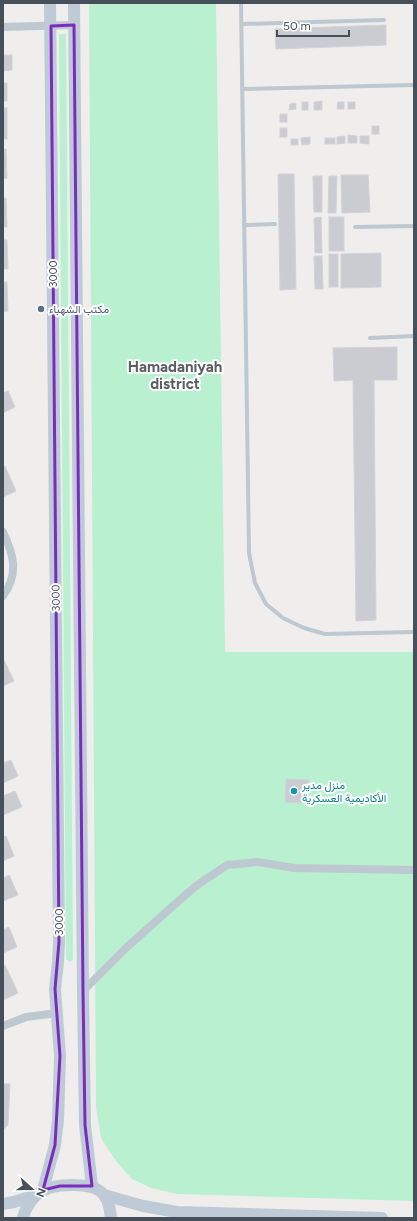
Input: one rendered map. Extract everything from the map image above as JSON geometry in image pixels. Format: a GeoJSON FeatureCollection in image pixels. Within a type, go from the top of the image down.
{"type":"FeatureCollection","features":[{"type":"Feature","properties":{"kind":"street","name":"3000"},"geometry":{"type":"LineString","coordinates":[[39,1192],[56,1145],[60,1056],[56,989],[59,942],[50,3]]}},
{"type":"Feature","properties":{"kind":"street","name":"3000"},"geometry":{"type":"LineString","coordinates":[[74,3],[82,991],[85,1125],[92,1186]]}},
{"type":"Feature","properties":{"kind":"street"},"geometry":{"type":"LineString","coordinates":[[3,27],[74,25]]}},
{"type":"Feature","properties":{"kind":"street"},"geometry":{"type":"LineString","coordinates":[[3,532],[6,545],[11,552],[13,568],[10,584],[3,596]]}},
{"type":"Feature","properties":{"kind":"street"},"geometry":{"type":"LineString","coordinates":[[82,991],[126,948],[174,905],[196,886],[227,865],[258,862],[294,868],[414,870]]}},
{"type":"Feature","properties":{"kind":"street"},"geometry":{"type":"LineString","coordinates":[[3,1026],[26,1017],[58,1013]]}},
{"type":"Feature","properties":{"kind":"street"},"geometry":{"type":"LineString","coordinates":[[3,1204],[14,1202],[39,1192],[60,1186],[92,1186],[104,1195],[110,1208],[112,1218]]}},
{"type":"Feature","properties":{"kind":"street"},"geometry":{"type":"LineString","coordinates":[[23,1218],[24,1211],[39,1192]]}},
{"type":"Feature","properties":{"kind":"street"},"geometry":{"type":"LineString","coordinates":[[104,1195],[143,1206],[177,1212],[382,1218]]}},
{"type":"Feature","properties":{"kind":"lane"},"geometry":{"type":"LineString","coordinates":[[241,3],[248,553],[255,583],[266,604],[283,618],[304,628],[325,634],[414,632]]}},
{"type":"Feature","properties":{"kind":"lane"},"geometry":{"type":"LineString","coordinates":[[242,24],[384,20]]}},
{"type":"Feature","properties":{"kind":"lane"},"geometry":{"type":"LineString","coordinates":[[243,89],[414,85]]}},
{"type":"Feature","properties":{"kind":"lane"},"geometry":{"type":"LineString","coordinates":[[245,225],[275,224]]}},
{"type":"Feature","properties":{"kind":"lane"},"geometry":{"type":"LineString","coordinates":[[355,227],[414,226]]}},
{"type":"Feature","properties":{"kind":"lane"},"geometry":{"type":"LineString","coordinates":[[370,338],[414,336]]}},
{"type":"Feature","properties":{"kind":"highlighted area"},"geometry":{"type":"Polygon","coordinates":[[[74,25],[85,1125],[92,1186],[60,1186],[43,1190],[55,1145],[60,1056],[55,989],[59,942],[51,26],[74,25]]]}},
{"type":"Feature","properties":{"kind":"green space"},"geometry":{"type":"Polygon","coordinates":[[[89,3],[216,3],[225,652],[414,652],[414,1201],[177,1194],[151,1188],[132,1179],[116,1161],[101,1138],[96,1107],[89,3]]]}},
{"type":"Feature","properties":{"kind":"green space"},"geometry":{"type":"Polygon","coordinates":[[[59,34],[66,34],[73,960],[70,962],[66,959],[59,34]]]}},
{"type":"Feature","properties":{"kind":"building"},"geometry":{"type":"Polygon","coordinates":[[[386,25],[386,45],[276,49],[275,29],[386,25]]]}},
{"type":"Feature","properties":{"kind":"building"},"geometry":{"type":"Polygon","coordinates":[[[3,55],[12,55],[12,70],[3,71],[3,55]]]}},
{"type":"Feature","properties":{"kind":"building"},"geometry":{"type":"Polygon","coordinates":[[[3,83],[7,83],[7,101],[3,101],[3,83]]]}},
{"type":"Feature","properties":{"kind":"building"},"geometry":{"type":"Polygon","coordinates":[[[322,101],[322,110],[314,110],[314,102],[322,101]]]}},
{"type":"Feature","properties":{"kind":"building"},"geometry":{"type":"Polygon","coordinates":[[[302,102],[308,102],[308,110],[302,110],[302,102]]]}},
{"type":"Feature","properties":{"kind":"building"},"geometry":{"type":"Polygon","coordinates":[[[338,102],[344,102],[344,109],[337,109],[338,102]]]}},
{"type":"Feature","properties":{"kind":"building"},"geometry":{"type":"Polygon","coordinates":[[[348,102],[355,102],[355,109],[348,109],[348,102]]]}},
{"type":"Feature","properties":{"kind":"building"},"geometry":{"type":"Polygon","coordinates":[[[296,103],[296,109],[289,110],[290,104],[296,103]]]}},
{"type":"Feature","properties":{"kind":"building"},"geometry":{"type":"Polygon","coordinates":[[[3,108],[7,108],[7,139],[3,139],[3,108]]]}},
{"type":"Feature","properties":{"kind":"building"},"geometry":{"type":"Polygon","coordinates":[[[280,114],[287,114],[287,122],[280,122],[280,114]]]}},
{"type":"Feature","properties":{"kind":"building"},"geometry":{"type":"Polygon","coordinates":[[[372,126],[379,126],[379,134],[372,134],[372,126]]]}},
{"type":"Feature","properties":{"kind":"building"},"geometry":{"type":"Polygon","coordinates":[[[280,128],[287,128],[287,137],[280,137],[280,128]]]}},
{"type":"Feature","properties":{"kind":"building"},"geometry":{"type":"Polygon","coordinates":[[[348,135],[357,136],[357,143],[348,143],[348,135]]]}},
{"type":"Feature","properties":{"kind":"building"},"geometry":{"type":"Polygon","coordinates":[[[345,136],[345,143],[337,144],[337,137],[345,136]]]}},
{"type":"Feature","properties":{"kind":"building"},"geometry":{"type":"Polygon","coordinates":[[[360,136],[369,136],[369,144],[360,143],[360,136]]]}},
{"type":"Feature","properties":{"kind":"building"},"geometry":{"type":"Polygon","coordinates":[[[310,137],[310,144],[302,145],[301,138],[310,137]]]}},
{"type":"Feature","properties":{"kind":"building"},"geometry":{"type":"Polygon","coordinates":[[[325,138],[335,138],[335,144],[325,144],[325,138]]]}},
{"type":"Feature","properties":{"kind":"building"},"geometry":{"type":"Polygon","coordinates":[[[291,139],[298,139],[298,145],[291,145],[291,139]]]}},
{"type":"Feature","properties":{"kind":"building"},"geometry":{"type":"Polygon","coordinates":[[[3,149],[6,149],[7,178],[3,179],[3,149]]]}},
{"type":"Feature","properties":{"kind":"building"},"geometry":{"type":"Polygon","coordinates":[[[278,174],[294,174],[296,289],[280,290],[278,174]]]}},
{"type":"Feature","properties":{"kind":"building"},"geometry":{"type":"Polygon","coordinates":[[[341,175],[368,175],[370,212],[342,213],[341,175]]]}},
{"type":"Feature","properties":{"kind":"building"},"geometry":{"type":"Polygon","coordinates":[[[313,176],[322,176],[322,212],[314,212],[313,176]]]}},
{"type":"Feature","properties":{"kind":"building"},"geometry":{"type":"Polygon","coordinates":[[[329,176],[337,176],[336,213],[328,213],[329,176]]]}},
{"type":"Feature","properties":{"kind":"building"},"geometry":{"type":"Polygon","coordinates":[[[3,198],[6,198],[7,227],[3,227],[3,198]]]}},
{"type":"Feature","properties":{"kind":"building"},"geometry":{"type":"Polygon","coordinates":[[[321,217],[322,253],[315,253],[314,218],[321,217]]]}},
{"type":"Feature","properties":{"kind":"building"},"geometry":{"type":"Polygon","coordinates":[[[329,217],[344,217],[344,251],[329,251],[329,217]]]}},
{"type":"Feature","properties":{"kind":"building"},"geometry":{"type":"Polygon","coordinates":[[[3,240],[7,240],[8,269],[3,269],[3,240]]]}},
{"type":"Feature","properties":{"kind":"building"},"geometry":{"type":"Polygon","coordinates":[[[381,253],[381,287],[341,288],[341,254],[381,253]]]}},
{"type":"Feature","properties":{"kind":"building"},"geometry":{"type":"Polygon","coordinates":[[[329,254],[338,254],[338,287],[329,287],[329,254]]]}},
{"type":"Feature","properties":{"kind":"building"},"geometry":{"type":"Polygon","coordinates":[[[314,256],[322,256],[323,289],[315,289],[314,256]]]}},
{"type":"Feature","properties":{"kind":"building"},"geometry":{"type":"Polygon","coordinates":[[[3,282],[7,282],[8,311],[3,312],[3,282]]]}},
{"type":"Feature","properties":{"kind":"building"},"geometry":{"type":"Polygon","coordinates":[[[397,347],[397,380],[374,380],[376,620],[356,621],[353,380],[334,381],[333,348],[397,347]]]}},
{"type":"Feature","properties":{"kind":"building"},"geometry":{"type":"Polygon","coordinates":[[[8,391],[15,407],[3,413],[3,393],[8,391]]]}},
{"type":"Feature","properties":{"kind":"building"},"geometry":{"type":"Polygon","coordinates":[[[5,466],[16,491],[3,497],[3,467],[5,466]]]}},
{"type":"Feature","properties":{"kind":"building"},"geometry":{"type":"Polygon","coordinates":[[[3,658],[14,681],[3,686],[3,658]]]}},
{"type":"Feature","properties":{"kind":"building"},"geometry":{"type":"Polygon","coordinates":[[[11,760],[18,776],[3,783],[3,763],[11,760]]]}},
{"type":"Feature","properties":{"kind":"building","name":"منزل مدير الأكاديمية العسكرية"},"geometry":{"type":"Polygon","coordinates":[[[286,779],[309,780],[309,791],[303,791],[302,803],[285,802],[286,779]]]}},
{"type":"Feature","properties":{"kind":"building"},"geometry":{"type":"Polygon","coordinates":[[[15,791],[22,807],[3,815],[3,796],[15,791]]]}},
{"type":"Feature","properties":{"kind":"building"},"geometry":{"type":"Polygon","coordinates":[[[6,836],[14,856],[3,861],[3,838],[6,836]]]}},
{"type":"Feature","properties":{"kind":"building"},"geometry":{"type":"Polygon","coordinates":[[[9,875],[18,895],[3,901],[3,878],[9,875]]]}},
{"type":"Feature","properties":{"kind":"building"},"geometry":{"type":"Polygon","coordinates":[[[9,927],[17,947],[3,953],[3,930],[9,927]]]}},
{"type":"Feature","properties":{"kind":"building"},"geometry":{"type":"Polygon","coordinates":[[[5,965],[18,993],[3,1000],[3,966],[5,965]]]}},
{"type":"Feature","properties":{"kind":"building"},"geometry":{"type":"Polygon","coordinates":[[[3,1084],[10,1084],[8,1125],[3,1130],[3,1084]]]}},
{"type":"Feature","properties":{"kind":"place","name":"مكتب الشهباء"},"geometry":{"type":"Point","coordinates":[41,309]}},
{"type":"Feature","properties":{"kind":"place","name":"منزل مدير الأكاديمية العسكرية"},"geometry":{"type":"Point","coordinates":[294,791]}},
{"type":"Feature","properties":{"kind":"district","name":"Hamadaniyah district"},"geometry":{"type":"Point","coordinates":[175,376]}}]}
